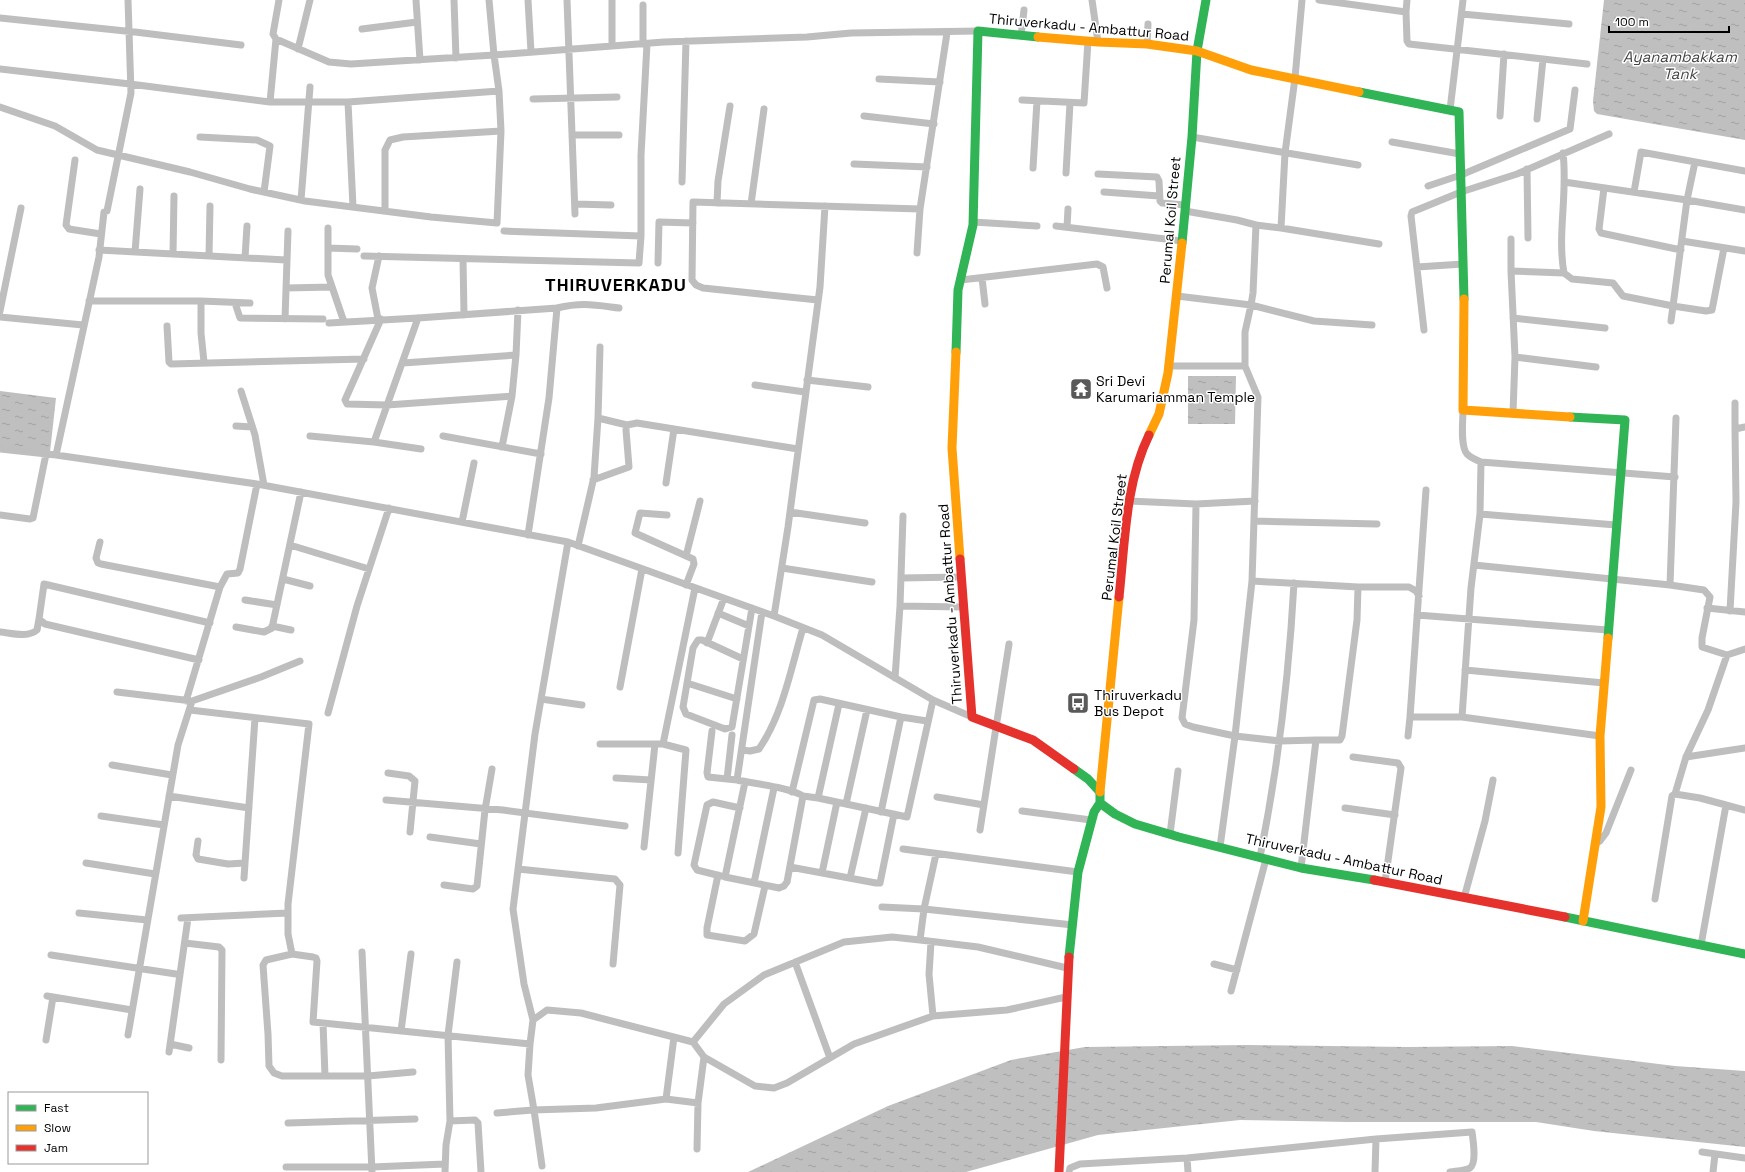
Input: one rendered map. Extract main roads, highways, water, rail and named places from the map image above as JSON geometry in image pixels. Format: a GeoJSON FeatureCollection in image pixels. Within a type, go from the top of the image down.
{"type":"FeatureCollection","features":[{"type":"Feature","properties":{"kind":"water","name":"Ayanambakkam Tank"},"geometry":{"type":"Polygon","coordinates":[[[1604,0],[1745,0],[1745,140],[1597,114],[1594,111],[1593,101],[1604,0]]]}},
{"type":"Feature","properties":{"kind":"water"},"geometry":{"type":"Polygon","coordinates":[[[1188,376],[1236,376],[1235,424],[1188,424],[1188,376]]]}},
{"type":"Feature","properties":{"kind":"water"},"geometry":{"type":"Polygon","coordinates":[[[0,391],[56,398],[50,452],[0,446],[0,391]]]}},
{"type":"Feature","properties":{"kind":"water"},"geometry":{"type":"Polygon","coordinates":[[[1246,1045],[1408,1047],[1512,1046],[1675,1066],[1745,1071],[1745,1147],[1594,1131],[1536,1122],[1347,1122],[1240,1120],[1098,1135],[966,1172],[748,1172],[888,1106],[1011,1060],[1085,1047],[1246,1045]]]}},
{"type":"Feature","properties":{"kind":"place","name":"Sri Devi Karumariamman Temple"},"geometry":{"type":"Point","coordinates":[1081,389]}},
{"type":"Feature","properties":{"kind":"place","name":"Thiruverkadu Bus Depot"},"geometry":{"type":"Point","coordinates":[1078,703]}},
{"type":"Feature","properties":{"kind":"district","name":"THIRUVERKADU"},"geometry":{"type":"Point","coordinates":[616,284]}}]}
